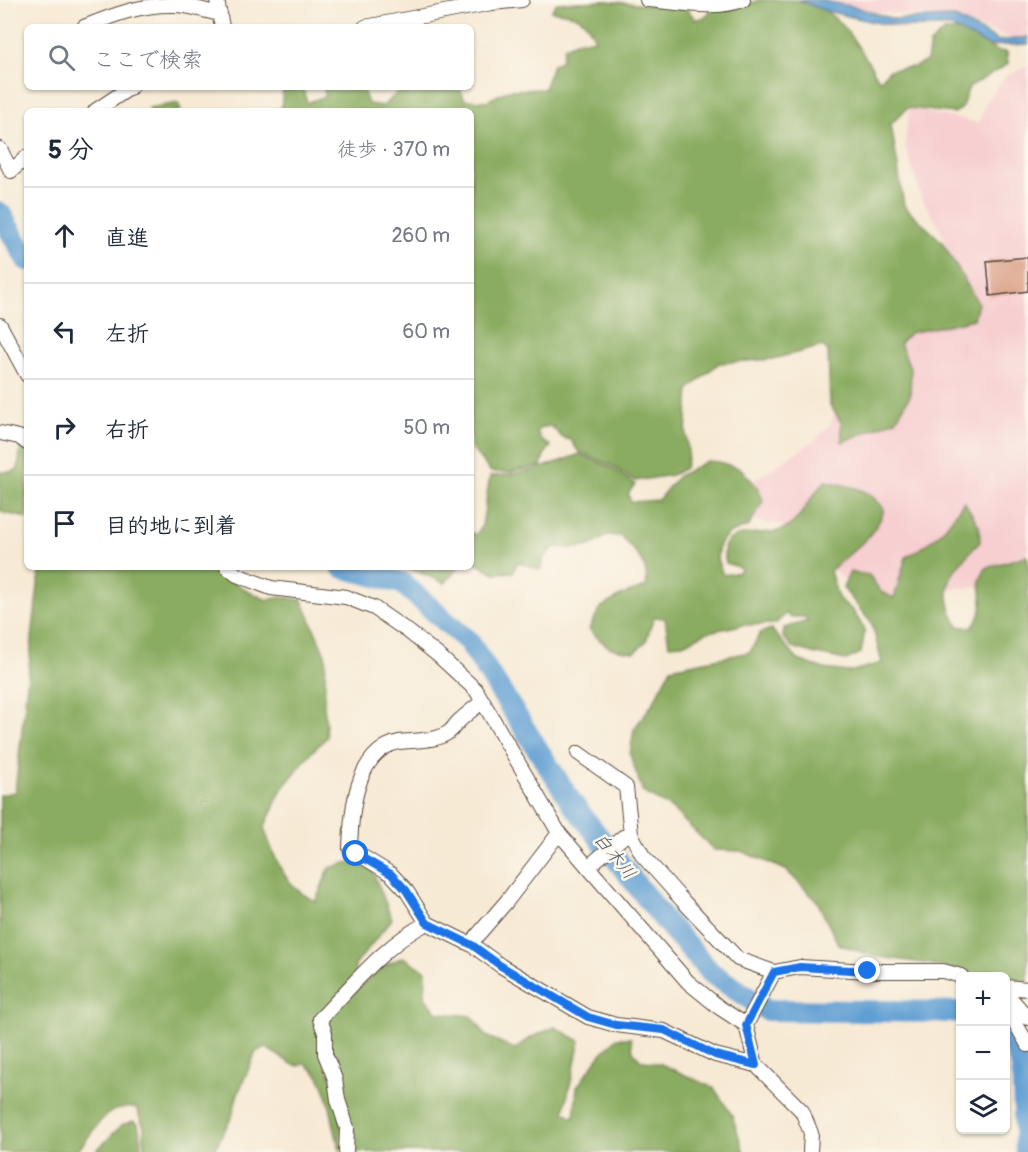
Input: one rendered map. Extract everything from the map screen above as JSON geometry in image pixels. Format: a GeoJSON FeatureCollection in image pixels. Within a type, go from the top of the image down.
{"type":"FeatureCollection","features":[{"type":"Feature","properties":{"kind":"street"},"geometry":{"type":"LineString","coordinates":[[382,24],[492,3],[522,0]]}},
{"type":"Feature","properties":{"kind":"street"},"geometry":{"type":"LineString","coordinates":[[647,0],[705,5],[736,3],[743,0]]}},
{"type":"Feature","properties":{"kind":"street"},"geometry":{"type":"LineString","coordinates":[[91,24],[121,12],[149,6],[176,5],[219,14]]}},
{"type":"Feature","properties":{"kind":"street"},"geometry":{"type":"LineString","coordinates":[[100,108],[126,90]]}},
{"type":"Feature","properties":{"kind":"street"},"geometry":{"type":"LineString","coordinates":[[0,149],[12,171],[24,161]]}},
{"type":"Feature","properties":{"kind":"street"},"geometry":{"type":"LineString","coordinates":[[0,325],[24,369]]}},
{"type":"Feature","properties":{"kind":"street"},"geometry":{"type":"LineString","coordinates":[[0,433],[24,440]]}},
{"type":"Feature","properties":{"kind":"street"},"geometry":{"type":"LineString","coordinates":[[231,570],[237,575],[271,588],[346,597],[374,608],[439,656],[476,690],[559,833],[688,982],[720,1008],[749,1020]]}},
{"type":"Feature","properties":{"kind":"street"},"geometry":{"type":"LineString","coordinates":[[483,701],[448,733],[437,738],[387,746],[372,760],[362,774],[357,791],[350,832],[350,849],[391,874],[406,890],[427,923],[472,945],[501,966],[588,1017],[616,1025],[664,1030],[715,1055],[756,1065],[802,1111],[811,1133],[810,1152]]}},
{"type":"Feature","properties":{"kind":"street"},"geometry":{"type":"LineString","coordinates":[[578,753],[626,787],[627,835],[643,856],[738,959],[771,978]]}},
{"type":"Feature","properties":{"kind":"street"},"geometry":{"type":"LineString","coordinates":[[472,945],[559,833]]}},
{"type":"Feature","properties":{"kind":"street"},"geometry":{"type":"LineString","coordinates":[[588,867],[627,835]]}},
{"type":"Feature","properties":{"kind":"street"},"geometry":{"type":"LineString","coordinates":[[346,1152],[347,1128],[338,1100],[335,1079],[325,1054],[325,1033],[320,1019],[391,945],[407,933],[427,923]]}},
{"type":"Feature","properties":{"kind":"street"},"geometry":{"type":"LineString","coordinates":[[756,1065],[749,1020],[771,978],[800,967],[868,971],[943,971],[956,975]]}},
{"type":"Feature","properties":{"kind":"street"},"geometry":{"type":"LineString","coordinates":[[1010,987],[1028,989]]}},
{"type":"Feature","properties":{"kind":"street"},"geometry":{"type":"LineString","coordinates":[[1010,998],[1028,1018]]}},
{"type":"Feature","properties":{"kind":"street"},"geometry":{"type":"LineString","coordinates":[[1010,1015],[1028,1045]]}},
{"type":"Feature","properties":{"kind":"shaded area"},"geometry":{"type":"Polygon","coordinates":[[[833,0],[1028,0],[1028,38],[1016,39],[948,17],[875,12],[833,0]]]}},
{"type":"Feature","properties":{"kind":"shaded area"},"geometry":{"type":"Polygon","coordinates":[[[1028,66],[1028,587],[958,588],[914,599],[866,616],[846,581],[780,525],[765,523],[715,506],[815,440],[830,425],[838,403],[835,359],[944,306],[947,245],[922,199],[905,145],[909,109],[979,123],[986,103],[1005,77],[1028,66]]]}},
{"type":"Feature","properties":{"kind":"green space"},"geometry":{"type":"Polygon","coordinates":[[[759,0],[796,0],[811,3],[836,19],[846,30],[880,81],[889,70],[914,67],[927,61],[930,44],[944,31],[965,31],[997,51],[1007,52],[1008,64],[969,87],[961,109],[954,113],[907,108],[891,124],[904,206],[942,242],[978,303],[974,319],[910,333],[900,343],[911,370],[910,396],[896,420],[842,442],[841,422],[830,405],[828,351],[823,346],[773,359],[719,363],[689,389],[686,433],[688,454],[685,468],[672,475],[635,481],[611,465],[578,451],[571,440],[563,438],[551,426],[537,431],[542,441],[551,446],[544,455],[541,466],[510,472],[491,472],[474,452],[474,108],[281,108],[283,90],[304,90],[307,103],[325,96],[324,90],[363,90],[368,104],[383,106],[399,90],[460,90],[465,100],[487,101],[508,90],[544,89],[553,64],[561,61],[564,47],[580,40],[595,40],[588,25],[579,17],[551,11],[557,3],[606,1],[687,9],[695,19],[705,18],[712,8],[739,7],[759,0]]]}},
{"type":"Feature","properties":{"kind":"green space"},"geometry":{"type":"Polygon","coordinates":[[[178,103],[180,108],[149,108],[178,103]]]}},
{"type":"Feature","properties":{"kind":"green space"},"geometry":{"type":"Polygon","coordinates":[[[21,444],[24,446],[24,517],[0,512],[0,472],[12,472],[18,469],[21,444]]]}},
{"type":"Feature","properties":{"kind":"green space"},"geometry":{"type":"Polygon","coordinates":[[[580,454],[610,467],[635,484],[628,494],[631,502],[658,500],[678,476],[707,461],[741,469],[758,488],[763,501],[749,526],[728,534],[719,544],[717,559],[723,575],[740,572],[741,568],[726,563],[724,548],[728,541],[738,536],[773,532],[786,528],[799,516],[826,481],[859,489],[872,496],[884,509],[875,528],[862,543],[830,571],[838,598],[853,611],[865,630],[861,653],[846,660],[792,647],[783,637],[784,628],[808,621],[805,617],[790,617],[787,613],[775,624],[742,625],[708,632],[683,644],[669,645],[665,618],[654,617],[646,641],[635,652],[609,647],[589,629],[600,608],[622,595],[646,587],[647,579],[640,558],[620,536],[607,535],[594,544],[583,547],[554,547],[544,558],[540,570],[518,562],[513,572],[494,573],[474,562],[474,534],[476,535],[482,526],[490,476],[514,474],[580,454]]]}},
{"type":"Feature","properties":{"kind":"green space"},"geometry":{"type":"Polygon","coordinates":[[[964,501],[979,526],[980,542],[962,561],[950,580],[948,600],[958,626],[972,628],[980,615],[982,603],[980,580],[986,568],[1026,556],[1028,559],[1028,982],[1010,981],[1010,972],[965,972],[936,965],[874,956],[838,944],[817,901],[786,870],[741,851],[714,850],[671,808],[643,792],[630,755],[634,729],[653,703],[671,668],[750,652],[760,633],[771,629],[798,660],[824,669],[849,672],[882,663],[872,624],[843,588],[850,572],[869,575],[881,592],[894,598],[906,557],[940,534],[964,501]]]}},
{"type":"Feature","properties":{"kind":"green space"},"geometry":{"type":"Polygon","coordinates":[[[40,570],[218,570],[247,591],[267,600],[282,597],[302,600],[326,657],[324,705],[327,737],[309,755],[282,789],[264,828],[282,871],[296,889],[316,901],[329,868],[346,863],[367,861],[392,919],[355,965],[356,977],[317,1019],[340,1115],[341,1152],[327,1095],[318,1075],[305,1063],[299,1066],[290,1063],[265,1047],[256,1052],[237,1096],[232,1117],[215,1152],[144,1152],[144,1127],[136,1108],[125,1108],[108,1114],[76,1152],[0,1152],[0,795],[15,792],[40,570]]]}},
{"type":"Feature","properties":{"kind":"green space"},"geometry":{"type":"Polygon","coordinates":[[[413,570],[456,570],[445,583],[413,570]]]}},
{"type":"Feature","properties":{"kind":"green space"},"geometry":{"type":"Polygon","coordinates":[[[403,957],[426,971],[425,998],[438,1013],[472,1016],[486,1036],[515,1049],[532,1037],[555,1027],[580,1041],[564,1111],[574,1118],[577,1087],[600,1055],[617,1038],[631,1038],[633,1051],[640,1060],[661,1064],[714,1088],[732,1115],[744,1152],[347,1152],[323,1020],[382,967],[403,957]]]}},
{"type":"Feature","properties":{"kind":"green space"},"geometry":{"type":"Polygon","coordinates":[[[133,1121],[138,1124],[141,1138],[140,1152],[95,1152],[122,1125],[133,1121]]]}},
{"type":"Feature","properties":{"kind":"water"},"geometry":{"type":"Polygon","coordinates":[[[798,0],[819,0],[856,7],[893,19],[953,17],[999,41],[1028,37],[1028,44],[989,46],[951,27],[905,27],[873,22],[823,10],[798,0]]]}},
{"type":"Feature","properties":{"kind":"building"},"geometry":{"type":"Polygon","coordinates":[[[1028,257],[1028,291],[990,296],[987,261],[1028,257]]]}},
{"type":"Feature","properties":{"kind":"waterway","name":"白木川"},"geometry":{"type":"LineString","coordinates":[[0,213],[24,255]]}},
{"type":"Feature","properties":{"kind":"waterway","name":"白木川"},"geometry":{"type":"LineString","coordinates":[[353,570],[402,583],[469,642],[572,803],[661,916],[711,973],[767,1010],[956,1012]]}},
{"type":"Feature","properties":{"kind":"waterway","name":"白木川"},"geometry":{"type":"LineString","coordinates":[[1010,1034],[1022,1066],[1026,1152]]}},
{"type":"Feature","properties":{"kind":"route"},"geometry":{"type":"LineString","coordinates":[[356,854],[365,857],[391,874],[406,890],[427,923],[472,945],[501,966],[588,1017],[616,1025],[664,1030],[715,1055],[756,1065],[746,1025],[774,972],[800,967],[868,971]]}}]}
